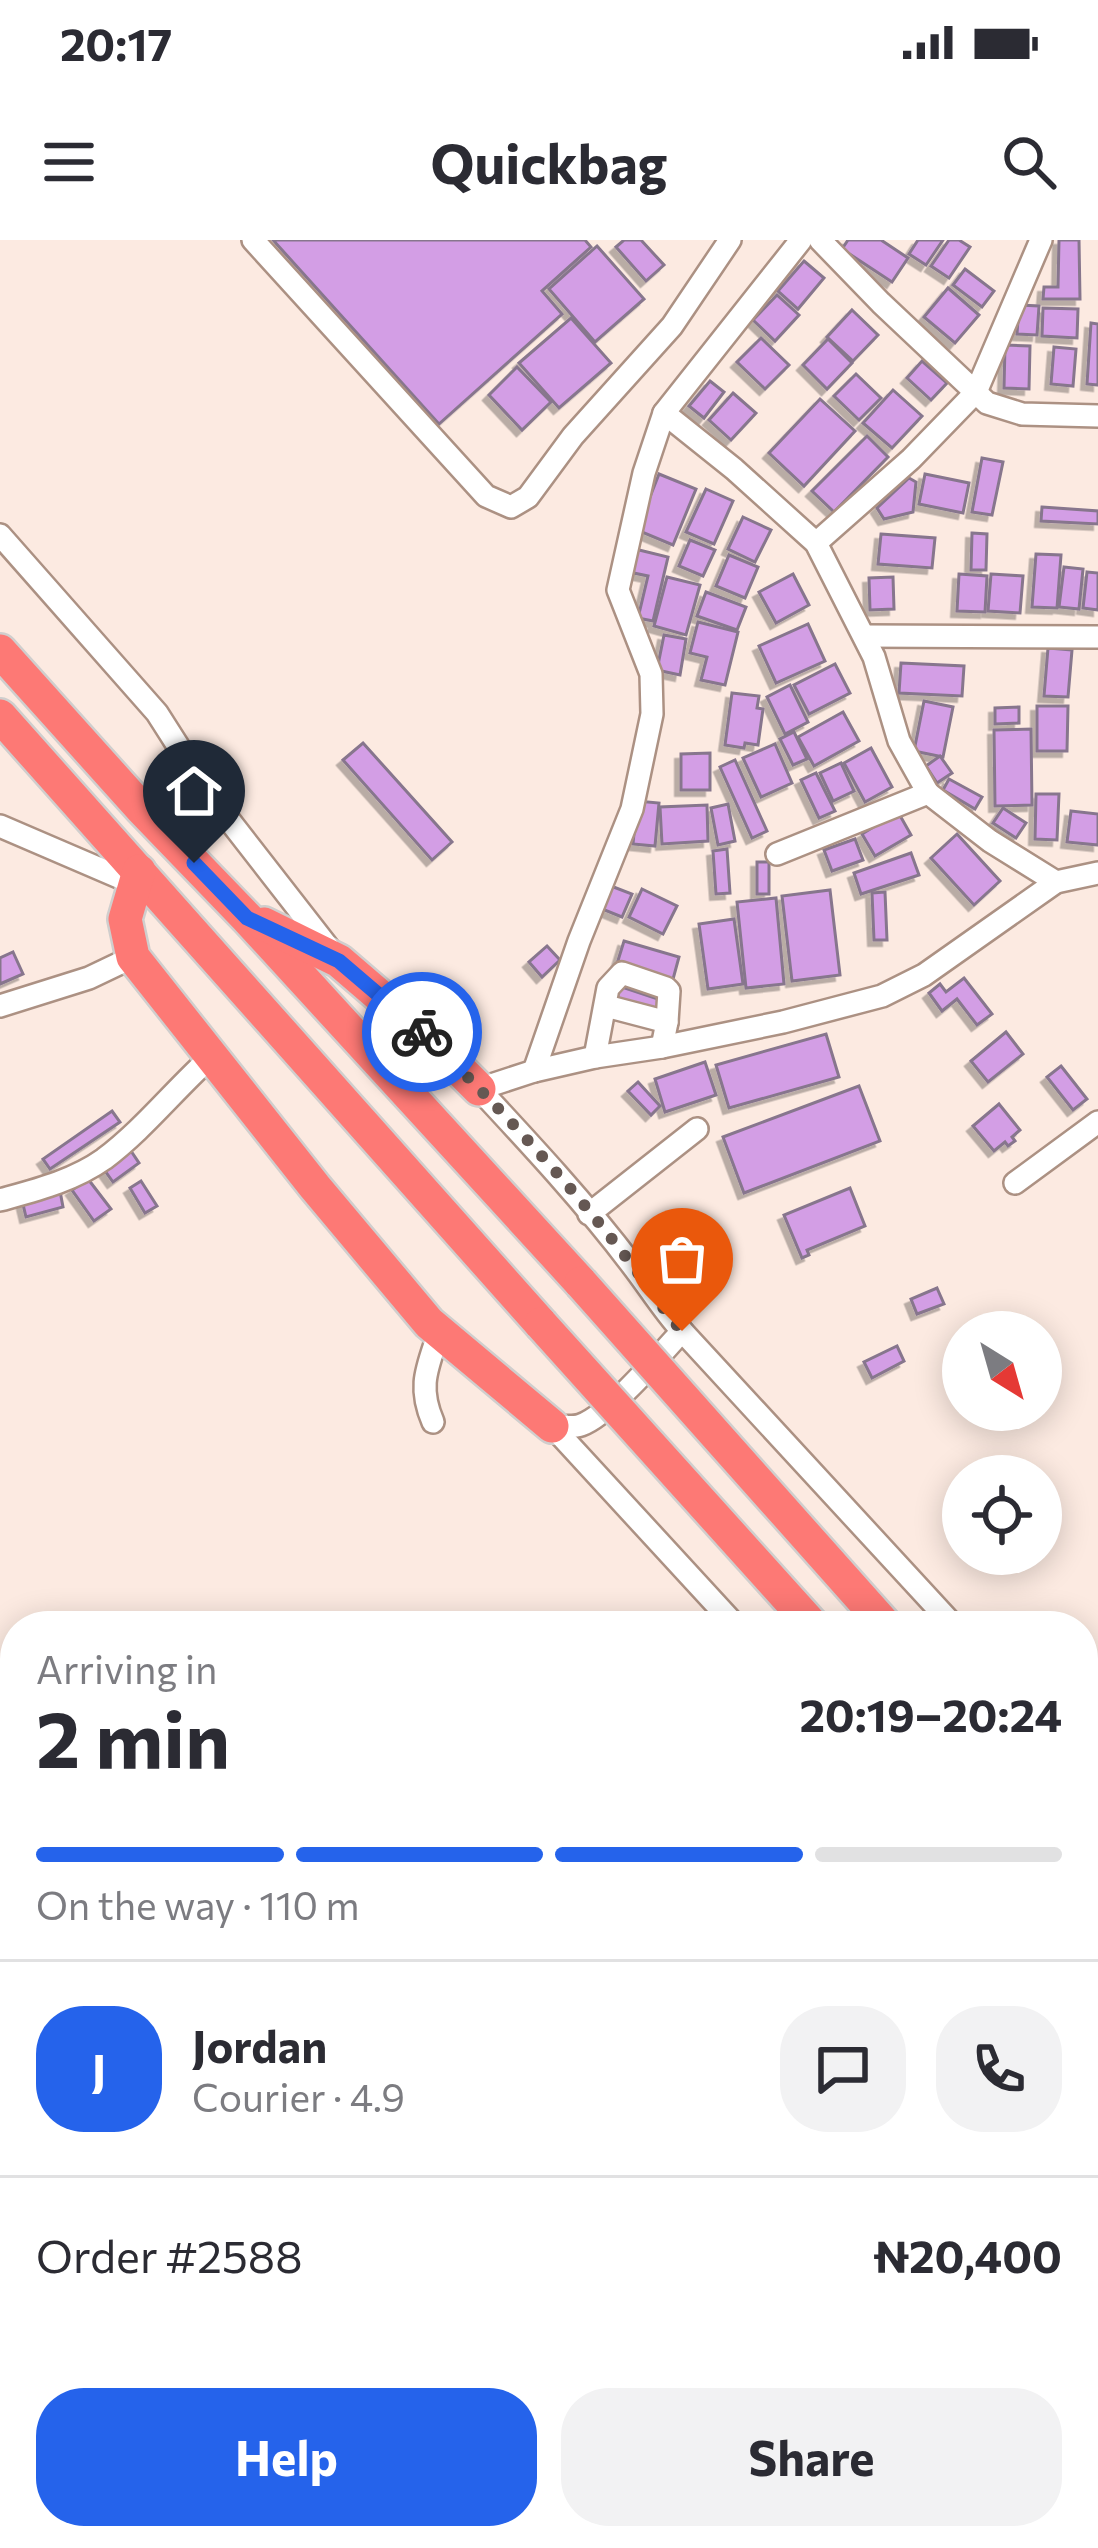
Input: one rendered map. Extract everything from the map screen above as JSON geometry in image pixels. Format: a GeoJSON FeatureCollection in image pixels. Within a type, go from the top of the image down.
{"type":"FeatureCollection","features":[{"type":"Feature","properties":{"kind":"highway"},"geometry":{"type":"LineString","coordinates":[[0,651],[581,1283],[873,1611]]}},
{"type":"Feature","properties":{"kind":"highway"},"geometry":{"type":"LineString","coordinates":[[0,716],[137,878],[799,1611]]}},
{"type":"Feature","properties":{"kind":"highway"},"geometry":{"type":"LineString","coordinates":[[137,878],[125,920],[133,957],[429,1323],[552,1426]]}},
{"type":"Feature","properties":{"kind":"highway"},"geometry":{"type":"LineString","coordinates":[[247,918],[339,961],[479,1089]]}},
{"type":"Feature","properties":{"kind":"street"},"geometry":{"type":"LineString","coordinates":[[253,240],[486,496],[511,507],[528,497],[573,436],[672,326],[730,240]]}},
{"type":"Feature","properties":{"kind":"street"},"geometry":{"type":"LineString","coordinates":[[534,1071],[632,809],[652,714],[651,674],[618,590],[644,473],[664,413],[801,240]]}},
{"type":"Feature","properties":{"kind":"street"},"geometry":{"type":"LineString","coordinates":[[820,240],[988,403],[1022,413],[1098,416]]}},
{"type":"Feature","properties":{"kind":"street"},"geometry":{"type":"LineString","coordinates":[[816,543],[911,459],[976,392],[1041,240]]}},
{"type":"Feature","properties":{"kind":"street"},"geometry":{"type":"LineString","coordinates":[[664,413],[816,543],[865,636],[899,741],[928,793],[990,841],[1056,882]]}},
{"type":"Feature","properties":{"kind":"street"},"geometry":{"type":"LineString","coordinates":[[0,535],[157,713],[208,793],[339,961]]}},
{"type":"Feature","properties":{"kind":"street"},"geometry":{"type":"LineString","coordinates":[[865,636],[1098,637]]}},
{"type":"Feature","properties":{"kind":"street"},"geometry":{"type":"LineString","coordinates":[[777,854],[928,793]]}},
{"type":"Feature","properties":{"kind":"street"},"geometry":{"type":"LineString","coordinates":[[0,826],[137,878]]}},
{"type":"Feature","properties":{"kind":"street"},"geometry":{"type":"LineString","coordinates":[[940,1611],[682,1331],[589,1214],[479,1089],[534,1071],[783,1022],[882,996],[924,974],[1056,882],[1098,873]]}},
{"type":"Feature","properties":{"kind":"street"},"geometry":{"type":"LineString","coordinates":[[0,1006],[89,978],[133,957]]}},
{"type":"Feature","properties":{"kind":"street"},"geometry":{"type":"LineString","coordinates":[[596,1057],[608,988],[622,973],[666,988],[670,994],[662,1047]]}},
{"type":"Feature","properties":{"kind":"street"},"geometry":{"type":"LineString","coordinates":[[606,1006],[667,1022]]}},
{"type":"Feature","properties":{"kind":"street"},"geometry":{"type":"LineString","coordinates":[[0,1200],[50,1186],[101,1161],[212,1056]]}},
{"type":"Feature","properties":{"kind":"street"},"geometry":{"type":"LineString","coordinates":[[1015,1183],[1098,1122]]}},
{"type":"Feature","properties":{"kind":"street"},"geometry":{"type":"LineString","coordinates":[[589,1214],[697,1129]]}},
{"type":"Feature","properties":{"kind":"street"},"geometry":{"type":"LineString","coordinates":[[552,1426],[581,1426],[636,1381],[682,1331]]}},
{"type":"Feature","properties":{"kind":"street"},"geometry":{"type":"LineString","coordinates":[[433,1422],[423,1392],[439,1332]]}},
{"type":"Feature","properties":{"kind":"street"},"geometry":{"type":"LineString","coordinates":[[552,1426],[722,1611]]}},
{"type":"Feature","properties":{"kind":"building"},"geometry":{"type":"Polygon","coordinates":[[[273,240],[585,240],[591,247],[542,291],[562,314],[439,424],[273,240]]]}},
{"type":"Feature","properties":{"kind":"building"},"geometry":{"type":"Polygon","coordinates":[[[624,240],[641,240],[664,265],[646,281],[616,247],[624,240]]]}},
{"type":"Feature","properties":{"kind":"building"},"geometry":{"type":"Polygon","coordinates":[[[848,240],[881,240],[908,258],[892,282],[842,249],[848,240]]]}},
{"type":"Feature","properties":{"kind":"building"},"geometry":{"type":"Polygon","coordinates":[[[918,240],[943,240],[926,265],[909,254],[918,240]]]}},
{"type":"Feature","properties":{"kind":"building"},"geometry":{"type":"Polygon","coordinates":[[[949,240],[970,247],[949,278],[931,266],[949,240]]]}},
{"type":"Feature","properties":{"kind":"building"},"geometry":{"type":"Polygon","coordinates":[[[1059,240],[1079,240],[1080,299],[1043,299],[1044,287],[1058,287],[1059,240]]]}},
{"type":"Feature","properties":{"kind":"building"},"geometry":{"type":"Polygon","coordinates":[[[597,246],[644,299],[595,342],[549,289],[597,246]]]}},
{"type":"Feature","properties":{"kind":"building"},"geometry":{"type":"Polygon","coordinates":[[[804,261],[824,278],[798,309],[778,291],[804,261]]]}},
{"type":"Feature","properties":{"kind":"building"},"geometry":{"type":"Polygon","coordinates":[[[965,269],[994,291],[982,307],[953,285],[965,269]]]}},
{"type":"Feature","properties":{"kind":"building"},"geometry":{"type":"Polygon","coordinates":[[[948,288],[979,315],[955,343],[924,317],[948,288]]]}},
{"type":"Feature","properties":{"kind":"building"},"geometry":{"type":"Polygon","coordinates":[[[777,295],[799,315],[775,341],[753,320],[777,295]]]}},
{"type":"Feature","properties":{"kind":"building"},"geometry":{"type":"Polygon","coordinates":[[[1019,305],[1039,306],[1037,335],[1017,334],[1019,305]]]}},
{"type":"Feature","properties":{"kind":"building"},"geometry":{"type":"Polygon","coordinates":[[[1043,308],[1078,309],[1077,338],[1042,336],[1043,308]]]}},
{"type":"Feature","properties":{"kind":"building"},"geometry":{"type":"Polygon","coordinates":[[[852,310],[878,335],[853,361],[827,337],[852,310]]]}},
{"type":"Feature","properties":{"kind":"building"},"geometry":{"type":"Polygon","coordinates":[[[571,318],[611,363],[559,408],[519,363],[571,318]]]}},
{"type":"Feature","properties":{"kind":"building"},"geometry":{"type":"Polygon","coordinates":[[[1091,323],[1098,324],[1098,385],[1087,384],[1091,323]]]}},
{"type":"Feature","properties":{"kind":"building"},"geometry":{"type":"Polygon","coordinates":[[[761,338],[789,365],[765,389],[737,362],[761,338]]]}},
{"type":"Feature","properties":{"kind":"building"},"geometry":{"type":"Polygon","coordinates":[[[828,339],[852,363],[827,389],[803,365],[828,339]]]}},
{"type":"Feature","properties":{"kind":"building"},"geometry":{"type":"Polygon","coordinates":[[[1005,345],[1030,346],[1029,389],[1004,388],[1005,345]]]}},
{"type":"Feature","properties":{"kind":"building"},"geometry":{"type":"Polygon","coordinates":[[[1054,347],[1076,349],[1073,386],[1051,384],[1054,347]]]}},
{"type":"Feature","properties":{"kind":"building"},"geometry":{"type":"Polygon","coordinates":[[[922,361],[947,383],[931,400],[907,378],[922,361]]]}},
{"type":"Feature","properties":{"kind":"building"},"geometry":{"type":"Polygon","coordinates":[[[517,367],[551,402],[522,430],[489,395],[517,367]]]}},
{"type":"Feature","properties":{"kind":"building"},"geometry":{"type":"Polygon","coordinates":[[[856,374],[881,398],[859,420],[834,396],[856,374]]]}},
{"type":"Feature","properties":{"kind":"building"},"geometry":{"type":"Polygon","coordinates":[[[710,381],[724,392],[704,418],[689,406],[710,381]]]}},
{"type":"Feature","properties":{"kind":"building"},"geometry":{"type":"Polygon","coordinates":[[[893,390],[922,416],[892,448],[863,423],[893,390]]]}},
{"type":"Feature","properties":{"kind":"building"},"geometry":{"type":"Polygon","coordinates":[[[733,393],[756,413],[731,440],[709,420],[733,393]]]}},
{"type":"Feature","properties":{"kind":"building"},"geometry":{"type":"Polygon","coordinates":[[[820,399],[855,431],[804,486],[769,453],[820,399]]]}},
{"type":"Feature","properties":{"kind":"building"},"geometry":{"type":"Polygon","coordinates":[[[867,436],[888,457],[834,512],[812,491],[867,436]]]}},
{"type":"Feature","properties":{"kind":"building"},"geometry":{"type":"Polygon","coordinates":[[[982,458],[1003,462],[992,515],[972,512],[982,458]]]}},
{"type":"Feature","properties":{"kind":"building"},"geometry":{"type":"Polygon","coordinates":[[[659,474],[696,489],[673,545],[637,530],[659,474]]]}},
{"type":"Feature","properties":{"kind":"building"},"geometry":{"type":"Polygon","coordinates":[[[925,474],[969,483],[963,513],[919,504],[925,474]]]}},
{"type":"Feature","properties":{"kind":"building"},"geometry":{"type":"Polygon","coordinates":[[[909,478],[916,482],[913,512],[884,519],[877,508],[909,478]]]}},
{"type":"Feature","properties":{"kind":"building"},"geometry":{"type":"Polygon","coordinates":[[[706,489],[733,501],[714,544],[686,532],[706,489]]]}},
{"type":"Feature","properties":{"kind":"building"},"geometry":{"type":"Polygon","coordinates":[[[1042,507],[1098,511],[1098,524],[1041,521],[1042,507]]]}},
{"type":"Feature","properties":{"kind":"building"},"geometry":{"type":"Polygon","coordinates":[[[743,517],[771,530],[755,562],[728,549],[743,517]]]}},
{"type":"Feature","properties":{"kind":"building"},"geometry":{"type":"Polygon","coordinates":[[[972,533],[987,534],[986,570],[971,570],[972,533]]]}},
{"type":"Feature","properties":{"kind":"building"},"geometry":{"type":"Polygon","coordinates":[[[881,534],[935,538],[932,568],[878,564],[881,534]]]}},
{"type":"Feature","properties":{"kind":"building"},"geometry":{"type":"Polygon","coordinates":[[[690,540],[715,550],[703,576],[679,566],[690,540]]]}},
{"type":"Feature","properties":{"kind":"building"},"geometry":{"type":"Polygon","coordinates":[[[635,549],[668,557],[653,621],[638,618],[648,576],[629,572],[635,549]]]}},
{"type":"Feature","properties":{"kind":"building"},"geometry":{"type":"Polygon","coordinates":[[[1036,554],[1061,555],[1057,608],[1032,607],[1036,554]]]}},
{"type":"Feature","properties":{"kind":"building"},"geometry":{"type":"Polygon","coordinates":[[[729,555],[758,567],[745,598],[716,586],[729,555]]]}},
{"type":"Feature","properties":{"kind":"building"},"geometry":{"type":"Polygon","coordinates":[[[1064,567],[1083,569],[1079,609],[1059,607],[1064,567]]]}},
{"type":"Feature","properties":{"kind":"building"},"geometry":{"type":"Polygon","coordinates":[[[1087,572],[1098,573],[1098,610],[1083,608],[1087,572]]]}},
{"type":"Feature","properties":{"kind":"building"},"geometry":{"type":"Polygon","coordinates":[[[793,574],[809,605],[776,623],[759,592],[793,574]]]}},
{"type":"Feature","properties":{"kind":"building"},"geometry":{"type":"Polygon","coordinates":[[[959,574],[987,576],[985,612],[957,611],[959,574]]]}},
{"type":"Feature","properties":{"kind":"building"},"geometry":{"type":"Polygon","coordinates":[[[991,574],[1023,576],[1020,613],[988,611],[991,574]]]}},
{"type":"Feature","properties":{"kind":"building"},"geometry":{"type":"Polygon","coordinates":[[[667,577],[700,585],[686,635],[654,626],[667,577]]]}},
{"type":"Feature","properties":{"kind":"building"},"geometry":{"type":"Polygon","coordinates":[[[893,577],[894,609],[870,610],[869,578],[893,577]]]}},
{"type":"Feature","properties":{"kind":"building"},"geometry":{"type":"Polygon","coordinates":[[[706,592],[746,607],[737,630],[697,616],[706,592]]]}},
{"type":"Feature","properties":{"kind":"building"},"geometry":{"type":"Polygon","coordinates":[[[698,622],[738,632],[725,685],[701,680],[707,657],[690,653],[698,622]]]}},
{"type":"Feature","properties":{"kind":"building"},"geometry":{"type":"Polygon","coordinates":[[[808,624],[825,661],[776,683],[759,646],[808,624]]]}},
{"type":"Feature","properties":{"kind":"building"},"geometry":{"type":"Polygon","coordinates":[[[664,635],[686,639],[680,675],[657,670],[664,635]]]}},
{"type":"Feature","properties":{"kind":"building"},"geometry":{"type":"Polygon","coordinates":[[[1048,648],[1072,650],[1068,697],[1044,696],[1048,648]]]}},
{"type":"Feature","properties":{"kind":"building"},"geometry":{"type":"Polygon","coordinates":[[[901,663],[964,666],[962,696],[899,693],[901,663]]]}},
{"type":"Feature","properties":{"kind":"building"},"geometry":{"type":"Polygon","coordinates":[[[835,664],[850,693],[809,714],[794,685],[835,664]]]}},
{"type":"Feature","properties":{"kind":"building"},"geometry":{"type":"Polygon","coordinates":[[[790,685],[808,722],[785,734],[767,697],[790,685]]]}},
{"type":"Feature","properties":{"kind":"building"},"geometry":{"type":"Polygon","coordinates":[[[732,693],[759,696],[757,708],[763,709],[758,745],[725,745],[732,693]]]}},
{"type":"Feature","properties":{"kind":"building"},"geometry":{"type":"Polygon","coordinates":[[[924,701],[953,707],[943,757],[914,751],[924,701]]]}},
{"type":"Feature","properties":{"kind":"building"},"geometry":{"type":"Polygon","coordinates":[[[1037,706],[1068,706],[1067,751],[1037,751],[1037,706]]]}},
{"type":"Feature","properties":{"kind":"building"},"geometry":{"type":"Polygon","coordinates":[[[1019,707],[1019,723],[995,724],[995,708],[1019,707]]]}},
{"type":"Feature","properties":{"kind":"building"},"geometry":{"type":"Polygon","coordinates":[[[843,712],[859,741],[814,766],[798,737],[843,712]]]}},
{"type":"Feature","properties":{"kind":"building"},"geometry":{"type":"Polygon","coordinates":[[[1031,729],[1032,805],[995,806],[994,730],[1031,729]]]}},
{"type":"Feature","properties":{"kind":"building"},"geometry":{"type":"Polygon","coordinates":[[[794,732],[807,759],[793,765],[780,739],[794,732]]]}},
{"type":"Feature","properties":{"kind":"building"},"geometry":{"type":"Polygon","coordinates":[[[363,743],[452,842],[432,860],[343,760],[363,743]]]}},
{"type":"Feature","properties":{"kind":"building"},"geometry":{"type":"Polygon","coordinates":[[[775,744],[792,783],[761,797],[743,758],[775,744]]]}},
{"type":"Feature","properties":{"kind":"building"},"geometry":{"type":"Polygon","coordinates":[[[871,748],[892,787],[865,802],[844,763],[871,748]]]}},
{"type":"Feature","properties":{"kind":"building"},"geometry":{"type":"Polygon","coordinates":[[[710,753],[710,790],[681,790],[681,754],[710,753]]]}},
{"type":"Feature","properties":{"kind":"building"},"geometry":{"type":"Polygon","coordinates":[[[940,756],[952,773],[937,783],[926,766],[940,756]]]}},
{"type":"Feature","properties":{"kind":"building"},"geometry":{"type":"Polygon","coordinates":[[[735,760],[767,831],[752,838],[720,767],[735,760]]]}},
{"type":"Feature","properties":{"kind":"building"},"geometry":{"type":"Polygon","coordinates":[[[841,763],[854,791],[833,801],[820,773],[841,763]]]}},
{"type":"Feature","properties":{"kind":"building"},"geometry":{"type":"Polygon","coordinates":[[[816,773],[835,811],[819,818],[801,780],[816,773]]]}},
{"type":"Feature","properties":{"kind":"building"},"geometry":{"type":"Polygon","coordinates":[[[949,779],[982,797],[975,809],[943,790],[949,779]]]}},
{"type":"Feature","properties":{"kind":"building"},"geometry":{"type":"Polygon","coordinates":[[[1036,794],[1059,794],[1057,840],[1035,839],[1036,794]]]}},
{"type":"Feature","properties":{"kind":"building"},"geometry":{"type":"Polygon","coordinates":[[[637,801],[659,803],[655,846],[633,844],[637,801]]]}},
{"type":"Feature","properties":{"kind":"building"},"geometry":{"type":"Polygon","coordinates":[[[728,804],[735,841],[718,845],[711,808],[728,804]]]}},
{"type":"Feature","properties":{"kind":"building"},"geometry":{"type":"Polygon","coordinates":[[[707,805],[708,841],[662,844],[660,807],[707,805]]]}},
{"type":"Feature","properties":{"kind":"building"},"geometry":{"type":"Polygon","coordinates":[[[1003,808],[1026,823],[1016,838],[993,823],[1003,808]]]}},
{"type":"Feature","properties":{"kind":"building"},"geometry":{"type":"Polygon","coordinates":[[[1071,811],[1098,814],[1098,845],[1067,842],[1071,811]]]}},
{"type":"Feature","properties":{"kind":"building"},"geometry":{"type":"Polygon","coordinates":[[[898,812],[911,835],[875,856],[862,834],[898,812]]]}},
{"type":"Feature","properties":{"kind":"building"},"geometry":{"type":"Polygon","coordinates":[[[957,834],[1000,881],[974,905],[931,858],[957,834]]]}},
{"type":"Feature","properties":{"kind":"building"},"geometry":{"type":"Polygon","coordinates":[[[855,839],[863,860],[832,871],[824,850],[855,839]]]}},
{"type":"Feature","properties":{"kind":"building"},"geometry":{"type":"Polygon","coordinates":[[[727,849],[730,893],[716,894],[713,851],[727,849]]]}},
{"type":"Feature","properties":{"kind":"building"},"geometry":{"type":"Polygon","coordinates":[[[911,853],[919,875],[861,894],[854,873],[911,853]]]}},
{"type":"Feature","properties":{"kind":"building"},"geometry":{"type":"Polygon","coordinates":[[[757,862],[769,862],[769,894],[757,894],[757,862]]]}},
{"type":"Feature","properties":{"kind":"building"},"geometry":{"type":"Polygon","coordinates":[[[611,886],[632,894],[622,917],[602,909],[611,886]]]}},
{"type":"Feature","properties":{"kind":"building"},"geometry":{"type":"Polygon","coordinates":[[[642,889],[677,906],[663,934],[629,917],[642,889]]]}},
{"type":"Feature","properties":{"kind":"building"},"geometry":{"type":"Polygon","coordinates":[[[830,890],[840,975],[792,981],[782,896],[830,890]]]}},
{"type":"Feature","properties":{"kind":"building"},"geometry":{"type":"Polygon","coordinates":[[[885,892],[887,940],[874,940],[872,893],[885,892]]]}},
{"type":"Feature","properties":{"kind":"building"},"geometry":{"type":"Polygon","coordinates":[[[776,898],[784,984],[746,988],[737,902],[776,898]]]}},
{"type":"Feature","properties":{"kind":"building"},"geometry":{"type":"Polygon","coordinates":[[[734,919],[743,984],[708,989],[699,924],[734,919]]]}},
{"type":"Feature","properties":{"kind":"building"},"geometry":{"type":"Polygon","coordinates":[[[624,941],[679,957],[672,983],[616,967],[624,941]]]}},
{"type":"Feature","properties":{"kind":"building"},"geometry":{"type":"Polygon","coordinates":[[[547,946],[560,960],[542,977],[529,962],[547,946]]]}},
{"type":"Feature","properties":{"kind":"building"},"geometry":{"type":"Polygon","coordinates":[[[13,952],[23,974],[0,984],[0,958],[13,952]]]}},
{"type":"Feature","properties":{"kind":"building"},"geometry":{"type":"Polygon","coordinates":[[[964,978],[992,1014],[977,1025],[957,999],[942,1011],[929,993],[940,984],[946,992],[964,978]]]}},
{"type":"Feature","properties":{"kind":"building"},"geometry":{"type":"Polygon","coordinates":[[[619,986],[664,1001],[659,1016],[614,1001],[619,986]]]}},
{"type":"Feature","properties":{"kind":"building"},"geometry":{"type":"Polygon","coordinates":[[[1006,1032],[1023,1054],[988,1082],[971,1061],[1006,1032]]]}},
{"type":"Feature","properties":{"kind":"building"},"geometry":{"type":"Polygon","coordinates":[[[826,1034],[839,1077],[729,1108],[716,1065],[826,1034]]]}},
{"type":"Feature","properties":{"kind":"building"},"geometry":{"type":"Polygon","coordinates":[[[705,1062],[716,1095],[665,1112],[655,1079],[705,1062]]]}},
{"type":"Feature","properties":{"kind":"building"},"geometry":{"type":"Polygon","coordinates":[[[1061,1066],[1087,1099],[1073,1110],[1047,1077],[1061,1066]]]}},
{"type":"Feature","properties":{"kind":"building"},"geometry":{"type":"Polygon","coordinates":[[[638,1082],[660,1106],[651,1115],[628,1091],[638,1082]]]}},
{"type":"Feature","properties":{"kind":"building"},"geometry":{"type":"Polygon","coordinates":[[[859,1086],[880,1141],[744,1193],[723,1137],[859,1086]]]}},
{"type":"Feature","properties":{"kind":"building"},"geometry":{"type":"Polygon","coordinates":[[[999,1104],[1020,1130],[1012,1137],[1015,1141],[994,1151],[973,1126],[999,1104]]]}},
{"type":"Feature","properties":{"kind":"building"},"geometry":{"type":"Polygon","coordinates":[[[112,1111],[120,1122],[50,1169],[43,1159],[112,1111]]]}},
{"type":"Feature","properties":{"kind":"building"},"geometry":{"type":"Polygon","coordinates":[[[129,1148],[139,1163],[113,1182],[103,1168],[129,1148]]]}},
{"type":"Feature","properties":{"kind":"building"},"geometry":{"type":"Polygon","coordinates":[[[88,1179],[111,1209],[94,1221],[72,1190],[88,1179]]]}},
{"type":"Feature","properties":{"kind":"building"},"geometry":{"type":"Polygon","coordinates":[[[141,1181],[157,1206],[145,1213],[130,1188],[141,1181]]]}},
{"type":"Feature","properties":{"kind":"building"},"geometry":{"type":"Polygon","coordinates":[[[850,1188],[865,1226],[807,1250],[809,1255],[802,1258],[784,1215],[850,1188]]]}},
{"type":"Feature","properties":{"kind":"building"},"geometry":{"type":"Polygon","coordinates":[[[60,1191],[63,1207],[26,1217],[22,1200],[60,1191]]]}},
{"type":"Feature","properties":{"kind":"building"},"geometry":{"type":"Polygon","coordinates":[[[937,1288],[944,1304],[917,1314],[911,1299],[937,1288]]]}},
{"type":"Feature","properties":{"kind":"building"},"geometry":{"type":"Polygon","coordinates":[[[897,1346],[904,1361],[872,1378],[864,1362],[897,1346]]]}},
{"type":"Feature","properties":{"kind":"way so far"},"geometry":{"type":"LineString","coordinates":[[422,1032],[535,1149],[682,1331]]}},
{"type":"Feature","properties":{"kind":"route"},"geometry":{"type":"LineString","coordinates":[[194,863],[247,918],[339,961],[422,1032]]}}]}
